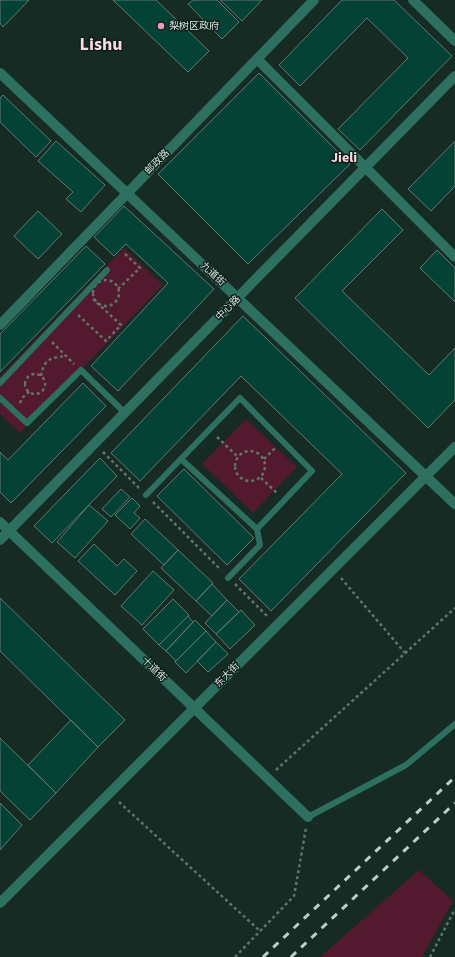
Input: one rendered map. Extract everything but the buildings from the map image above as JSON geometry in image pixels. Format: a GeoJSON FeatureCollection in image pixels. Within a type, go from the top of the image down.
{"type":"FeatureCollection","features":[{"type":"Feature","properties":{"kind":"street","name":"邮政路"},"geometry":{"type":"LineString","coordinates":[[0,325],[314,0]]}},
{"type":"Feature","properties":{"kind":"street"},"geometry":{"type":"LineString","coordinates":[[413,0],[455,41]]}},
{"type":"Feature","properties":{"kind":"street"},"geometry":{"type":"LineString","coordinates":[[256,59],[455,257]]}},
{"type":"Feature","properties":{"kind":"street","name":"九道街"},"geometry":{"type":"LineString","coordinates":[[0,72],[455,504]]}},
{"type":"Feature","properties":{"kind":"street","name":"中心路"},"geometry":{"type":"LineString","coordinates":[[0,540],[455,76]]}},
{"type":"Feature","properties":{"kind":"street","name":"东大街"},"geometry":{"type":"LineString","coordinates":[[0,903],[455,447]]}},
{"type":"Feature","properties":{"kind":"street","name":"十道街"},"geometry":{"type":"LineString","coordinates":[[0,522],[308,816]]}},
{"type":"Feature","properties":{"kind":"lane"},"geometry":{"type":"LineString","coordinates":[[0,383],[107,270]]}},
{"type":"Feature","properties":{"kind":"lane"},"geometry":{"type":"LineString","coordinates":[[0,398],[27,423],[80,370],[125,413]]}},
{"type":"Feature","properties":{"kind":"lane"},"geometry":{"type":"LineString","coordinates":[[146,495],[240,398],[312,471],[257,529]]}},
{"type":"Feature","properties":{"kind":"lane"},"geometry":{"type":"LineString","coordinates":[[181,459],[257,529],[260,545],[228,578]]}},
{"type":"Feature","properties":{"kind":"lane"},"geometry":{"type":"LineString","coordinates":[[308,816],[406,765],[455,724]]}},
{"type":"Feature","properties":{"kind":"path"},"geometry":{"type":"LineString","coordinates":[[118,290],[110,280],[102,280],[95,286],[93,294],[94,298],[99,304],[108,305],[115,301],[118,290],[140,268],[124,253]]}},
{"type":"Feature","properties":{"kind":"path"},"geometry":{"type":"LineString","coordinates":[[71,308],[106,341],[121,325],[86,292]]}},
{"type":"Feature","properties":{"kind":"path"},"geometry":{"type":"LineString","coordinates":[[45,335],[80,370]]}},
{"type":"Feature","properties":{"kind":"path"},"geometry":{"type":"LineString","coordinates":[[41,376],[46,361],[54,357],[66,356]]}},
{"type":"Feature","properties":{"kind":"path"},"geometry":{"type":"LineString","coordinates":[[11,408],[19,403],[22,398],[30,392],[36,393],[42,390],[45,381],[41,376],[33,374],[28,378],[26,386],[30,392]]}},
{"type":"Feature","properties":{"kind":"path"},"geometry":{"type":"LineString","coordinates":[[209,430],[238,457]]}},
{"type":"Feature","properties":{"kind":"path"},"geometry":{"type":"LineString","coordinates":[[264,459],[282,440]]}},
{"type":"Feature","properties":{"kind":"path"},"geometry":{"type":"LineString","coordinates":[[94,443],[276,626]]}},
{"type":"Feature","properties":{"kind":"path"},"geometry":{"type":"LineString","coordinates":[[251,451],[256,452],[264,459],[266,469],[256,481],[251,482],[241,479],[238,476],[234,466],[238,457],[241,454],[251,451]]}},
{"type":"Feature","properties":{"kind":"path"},"geometry":{"type":"LineString","coordinates":[[260,478],[284,500]]}},
{"type":"Feature","properties":{"kind":"path"},"geometry":{"type":"LineString","coordinates":[[333,569],[406,653]]}},
{"type":"Feature","properties":{"kind":"path"},"geometry":{"type":"LineString","coordinates":[[268,778],[455,608]]}},
{"type":"Feature","properties":{"kind":"path"},"geometry":{"type":"LineString","coordinates":[[109,793],[260,931]]}},
{"type":"Feature","properties":{"kind":"path"},"geometry":{"type":"LineString","coordinates":[[235,957],[294,896],[308,816]]}},
{"type":"Feature","properties":{"kind":"path"},"geometry":{"type":"LineString","coordinates":[[430,957],[455,909]]}},
{"type":"Feature","properties":{"kind":"shaded area"},"geometry":{"type":"Polygon","coordinates":[[[124,248],[163,285],[20,433],[0,414],[0,377],[124,248]]]}},
{"type":"Feature","properties":{"kind":"shaded area"},"geometry":{"type":"Polygon","coordinates":[[[246,419],[297,467],[253,513],[202,464],[246,419]]]}},
{"type":"Feature","properties":{"kind":"shaded area"},"geometry":{"type":"Polygon","coordinates":[[[419,870],[453,901],[422,957],[320,957],[419,870]]]}},
{"type":"Feature","properties":{"kind":"railway"},"geometry":{"type":"LineString","coordinates":[[263,957],[455,777]]}},
{"type":"Feature","properties":{"kind":"railway"},"geometry":{"type":"LineString","coordinates":[[291,957],[455,803]]}},
{"type":"Feature","properties":{"kind":"place","name":"梨树区政府"},"geometry":{"type":"Point","coordinates":[161,26]}},
{"type":"Feature","properties":{"kind":"district","name":"Lishu"},"geometry":{"type":"Point","coordinates":[101,44]}},
{"type":"Feature","properties":{"kind":"district","name":"Jieli"},"geometry":{"type":"Point","coordinates":[344,158]}}]}
